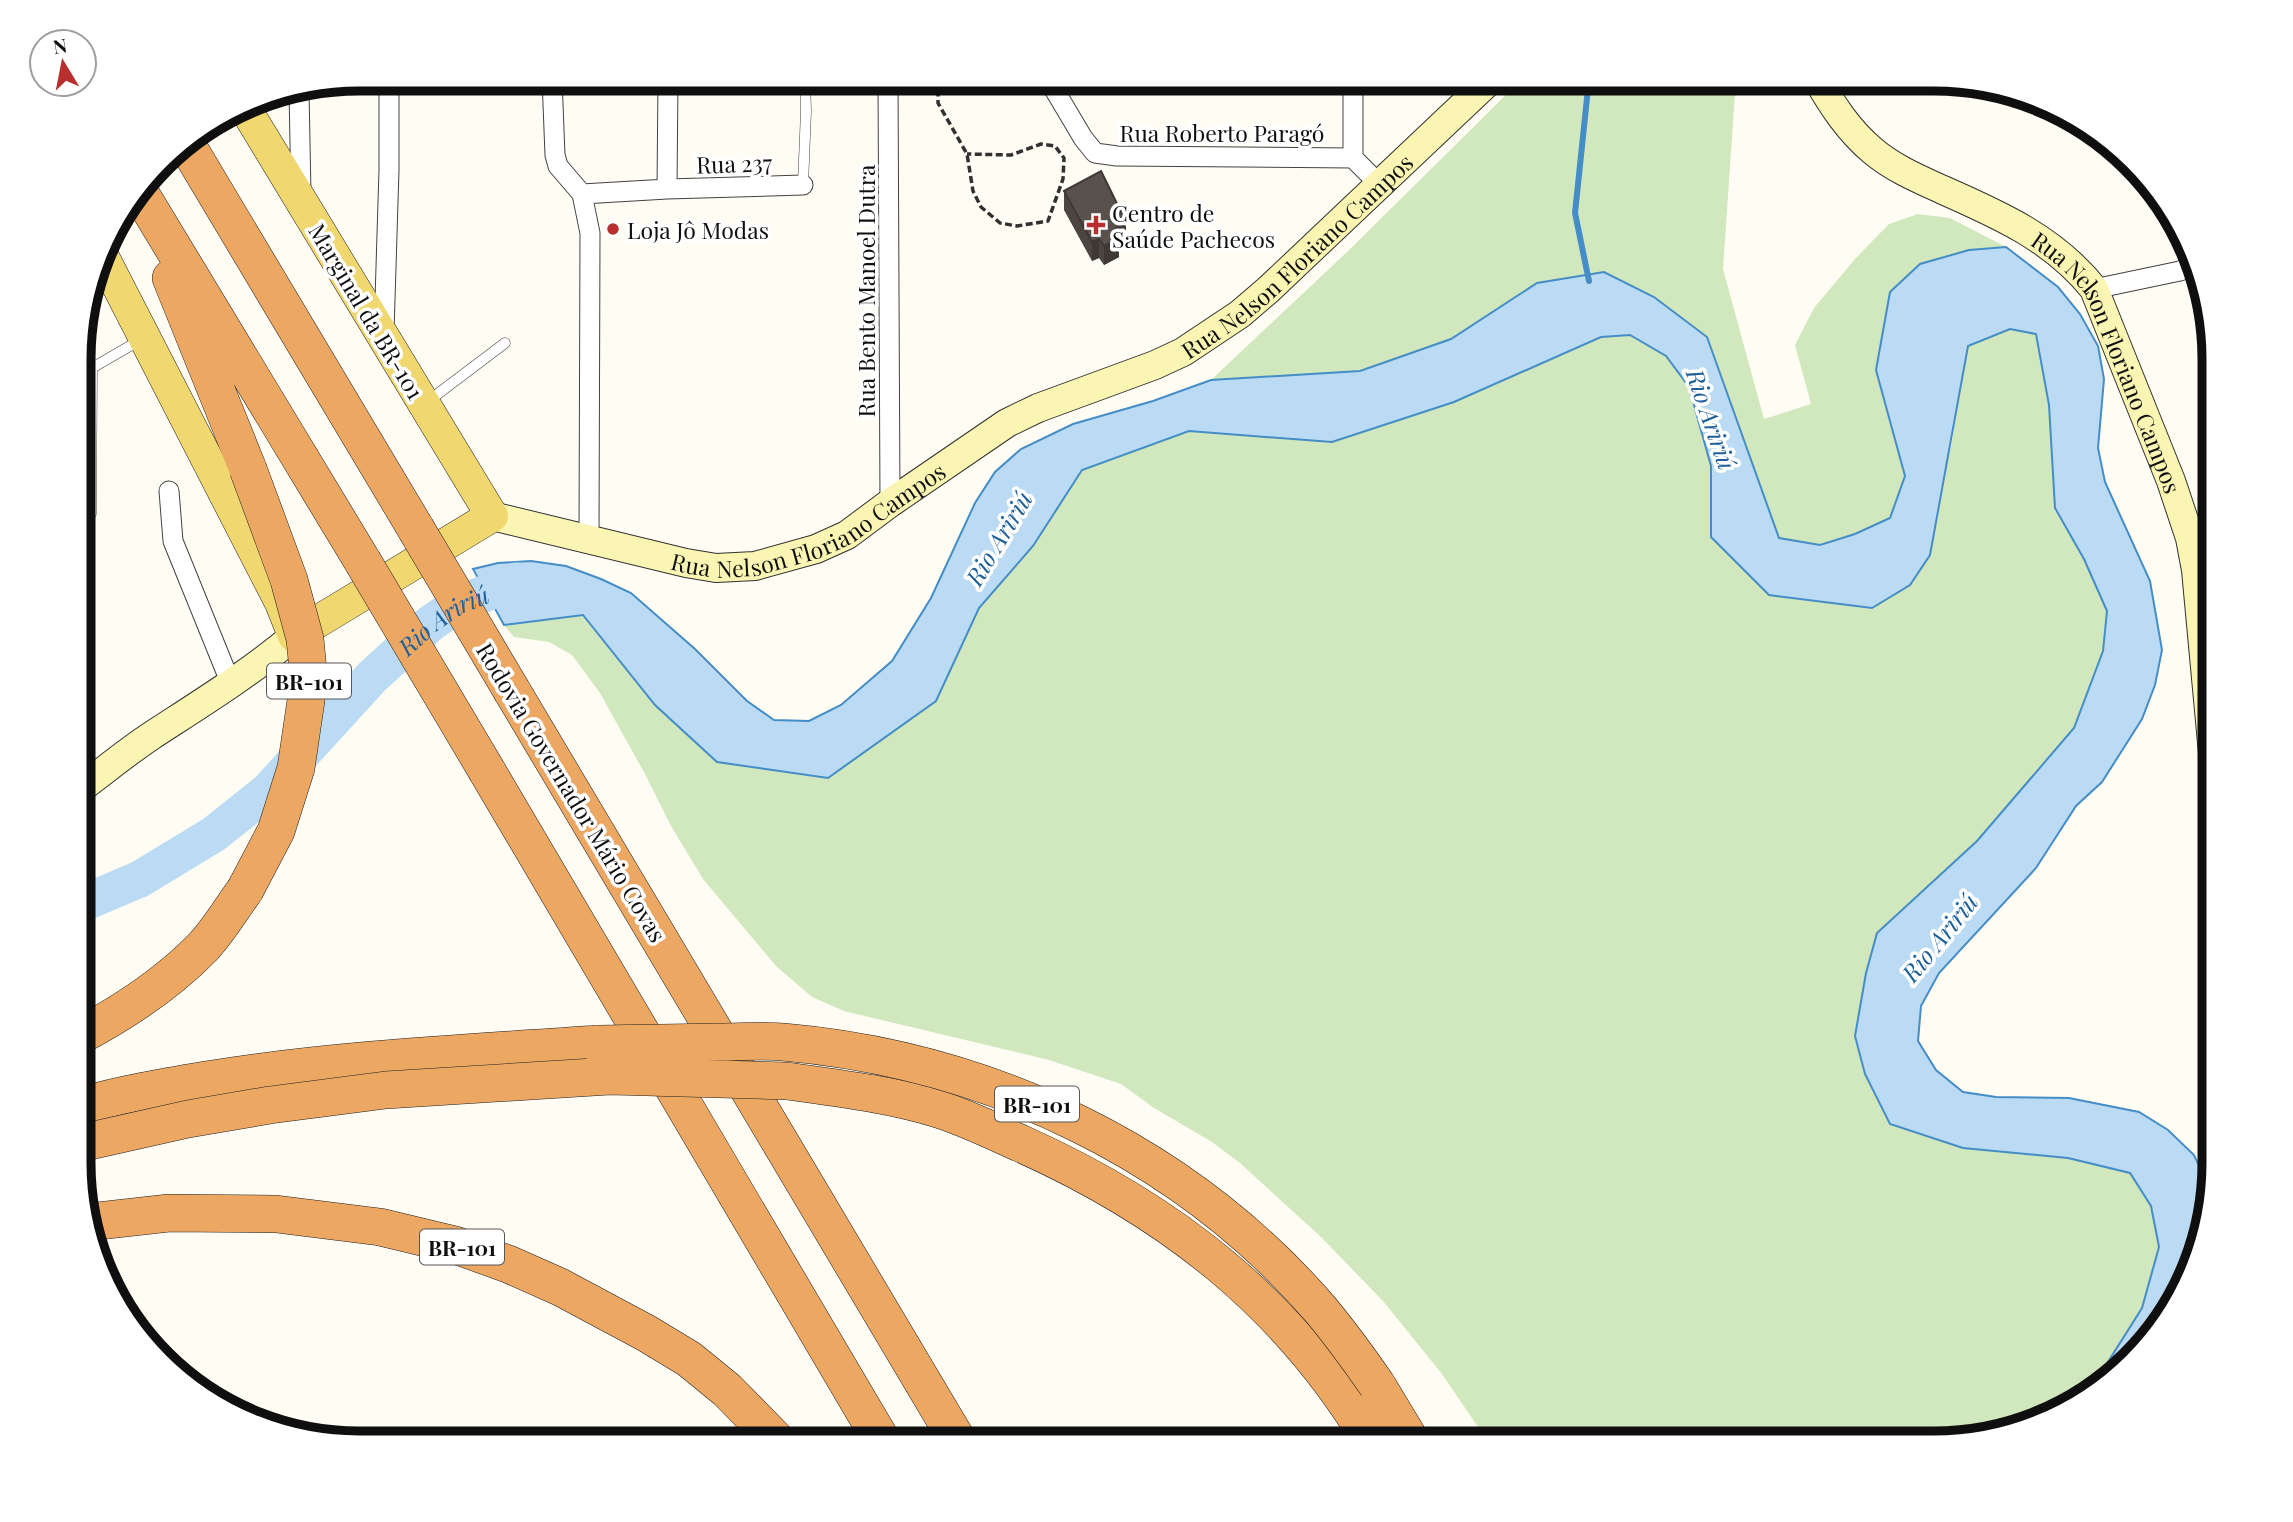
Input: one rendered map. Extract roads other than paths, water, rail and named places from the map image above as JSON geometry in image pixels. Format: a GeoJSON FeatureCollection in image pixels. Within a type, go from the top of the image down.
{"type":"FeatureCollection","features":[{"type":"Feature","properties":{"kind":"highway","name":"Rodovia Governador Mário Covas"},"geometry":{"type":"LineString","coordinates":[[190,151],[952,1431]]}},
{"type":"Feature","properties":{"kind":"highway"},"geometry":{"type":"LineString","coordinates":[[143,201],[488,771],[876,1431]]}},
{"type":"Feature","properties":{"kind":"highway","name":"BR-101"},"geometry":{"type":"LineString","coordinates":[[91,1030],[120,1014],[177,971],[205,945],[245,890],[276,831],[296,768],[309,680],[305,639],[289,580],[142,202]]}},
{"type":"Feature","properties":{"kind":"highway","name":"BR-101"},"geometry":{"type":"LineString","coordinates":[[91,1104],[167,1087],[290,1068],[598,1044],[781,1042],[894,1059],[943,1070],[1038,1104],[1127,1149],[1170,1176],[1239,1229],[1285,1272],[1319,1309],[1377,1385],[1405,1431]]}},
{"type":"Feature","properties":{"kind":"highway","name":"BR-101"},"geometry":{"type":"LineString","coordinates":[[91,1141],[188,1119],[328,1097],[445,1085],[582,1077],[787,1081],[894,1098],[940,1110],[982,1126],[1067,1164],[1187,1238],[1246,1286],[1299,1340],[1333,1383],[1364,1431]]}},
{"type":"Feature","properties":{"kind":"highway","name":"BR-101"},"geometry":{"type":"LineString","coordinates":[[97,1221],[169,1213],[276,1214],[380,1227],[455,1245],[560,1287],[689,1359],[727,1390],[767,1431]]}},
{"type":"Feature","properties":{"kind":"main road","name":"Rua Nelson Floriano Campos"},"geometry":{"type":"LineString","coordinates":[[492,516],[716,568],[755,566],[816,549],[848,535],[1007,423],[1038,408],[1155,365],[1207,338],[1268,290],[1478,91]]}},
{"type":"Feature","properties":{"kind":"main road","name":"Rua Nelson Floriano Campos"},"geometry":{"type":"LineString","coordinates":[[1825,91],[1851,131],[1874,152],[1898,168],[2026,229],[2079,270],[2094,289],[2171,481],[2202,527]]}},
{"type":"Feature","properties":{"kind":"main road","name":"Marginal da BR-101"},"geometry":{"type":"LineString","coordinates":[[249,115],[492,516]]}},
{"type":"Feature","properties":{"kind":"main road"},"geometry":{"type":"LineString","coordinates":[[108,266],[281,603],[294,636]]}},
{"type":"Feature","properties":{"kind":"main road"},"geometry":{"type":"LineString","coordinates":[[91,781],[151,736],[231,684],[294,636],[492,516]]}},
{"type":"Feature","properties":{"kind":"main road","name":"Rua Nelson Floriano Campos"},"geometry":{"type":"LineString","coordinates":[[2202,548],[2196,570],[2202,618]]}},
{"type":"Feature","properties":{"kind":"street"},"geometry":{"type":"LineString","coordinates":[[383,337],[389,91]]}},
{"type":"Feature","properties":{"kind":"street"},"geometry":{"type":"LineString","coordinates":[[552,91],[555,155],[558,166],[582,194],[590,233],[590,540]]}},
{"type":"Feature","properties":{"kind":"street"},"geometry":{"type":"LineString","coordinates":[[667,189],[668,91]]}},
{"type":"Feature","properties":{"kind":"street","name":"Rua Bento Manoel Dutra"},"geometry":{"type":"LineString","coordinates":[[888,91],[890,503]]}},
{"type":"Feature","properties":{"kind":"street","name":"Rua Roberto Paragó"},"geometry":{"type":"LineString","coordinates":[[1055,91],[1095,153],[1117,156],[1353,158]]}},
{"type":"Feature","properties":{"kind":"street"},"geometry":{"type":"LineString","coordinates":[[1353,91],[1353,158],[1379,184]]}},
{"type":"Feature","properties":{"kind":"street"},"geometry":{"type":"LineString","coordinates":[[299,98],[301,201]]}},
{"type":"Feature","properties":{"kind":"street","name":"Rua 237"},"geometry":{"type":"LineString","coordinates":[[582,194],[803,185]]}},
{"type":"Feature","properties":{"kind":"street"},"geometry":{"type":"LineString","coordinates":[[2094,289],[2186,268]]}},
{"type":"Feature","properties":{"kind":"street"},"geometry":{"type":"LineString","coordinates":[[169,491],[173,541],[231,684]]}},
{"type":"Feature","properties":{"kind":"lane"},"geometry":{"type":"LineString","coordinates":[[803,185],[805,91]]}},
{"type":"Feature","properties":{"kind":"lane"},"geometry":{"type":"LineString","coordinates":[[91,514],[92,368],[146,337]]}},
{"type":"Feature","properties":{"kind":"lane"},"geometry":{"type":"LineString","coordinates":[[424,404],[505,343]]}},
{"type":"Feature","properties":{"kind":"water"},"geometry":{"type":"Polygon","coordinates":[[[2006,247],[2058,287],[2080,314],[2098,346],[2104,379],[2098,448],[2105,482],[2150,581],[2162,650],[2155,685],[2142,719],[2102,782],[2076,806],[2036,868],[1939,973],[1921,1006],[1918,1041],[1936,1070],[1963,1092],[1996,1097],[2069,1098],[2139,1112],[2168,1130],[2194,1155],[2202,1171],[2200,1198],[2182,1266],[2147,1326],[2124,1353],[2102,1372],[2142,1308],[2159,1247],[2151,1206],[2130,1173],[2068,1158],[1963,1148],[1890,1124],[1865,1074],[1855,1036],[1866,973],[1877,933],[1977,841],[2074,728],[2103,651],[2107,611],[2084,559],[2055,508],[2049,405],[2036,334],[2010,329],[1968,346],[1930,555],[1910,585],[1872,608],[1769,595],[1711,537],[1711,466],[1689,387],[1666,356],[1630,335],[1601,337],[1454,402],[1332,442],[1189,431],[1082,470],[1033,546],[979,608],[936,701],[828,778],[717,762],[655,705],[583,615],[504,625],[473,569],[498,563],[531,561],[566,566],[601,579],[631,593],[695,649],[747,701],[774,720],[809,721],[841,705],[892,661],[931,598],[975,503],[995,472],[1021,449],[1073,424],[1153,401],[1211,380],[1360,371],[1451,339],[1537,283],[1604,272],[1654,297],[1707,337],[1779,538],[1820,545],[1855,534],[1890,518],[1905,476],[1876,370],[1890,292],[1920,264],[1969,250],[2006,247]]]}},
{"type":"Feature","properties":{"kind":"waterway"},"geometry":{"type":"LineString","coordinates":[[1588,91],[1575,213],[1589,281]]}},
{"type":"Feature","properties":{"kind":"waterway","name":"Rio Aririú"},"geometry":{"type":"LineString","coordinates":[[91,900],[140,879],[214,834],[268,791],[372,677],[431,623],[459,604],[516,581],[534,582]]}},
{"type":"Feature","properties":{"kind":"place","name":"Centro de Saúde Pachecos"},"geometry":{"type":"Point","coordinates":[1096,225]}},
{"type":"Feature","properties":{"kind":"place","name":"Loja Jô Modas"},"geometry":{"type":"Point","coordinates":[613,229]}}]}
